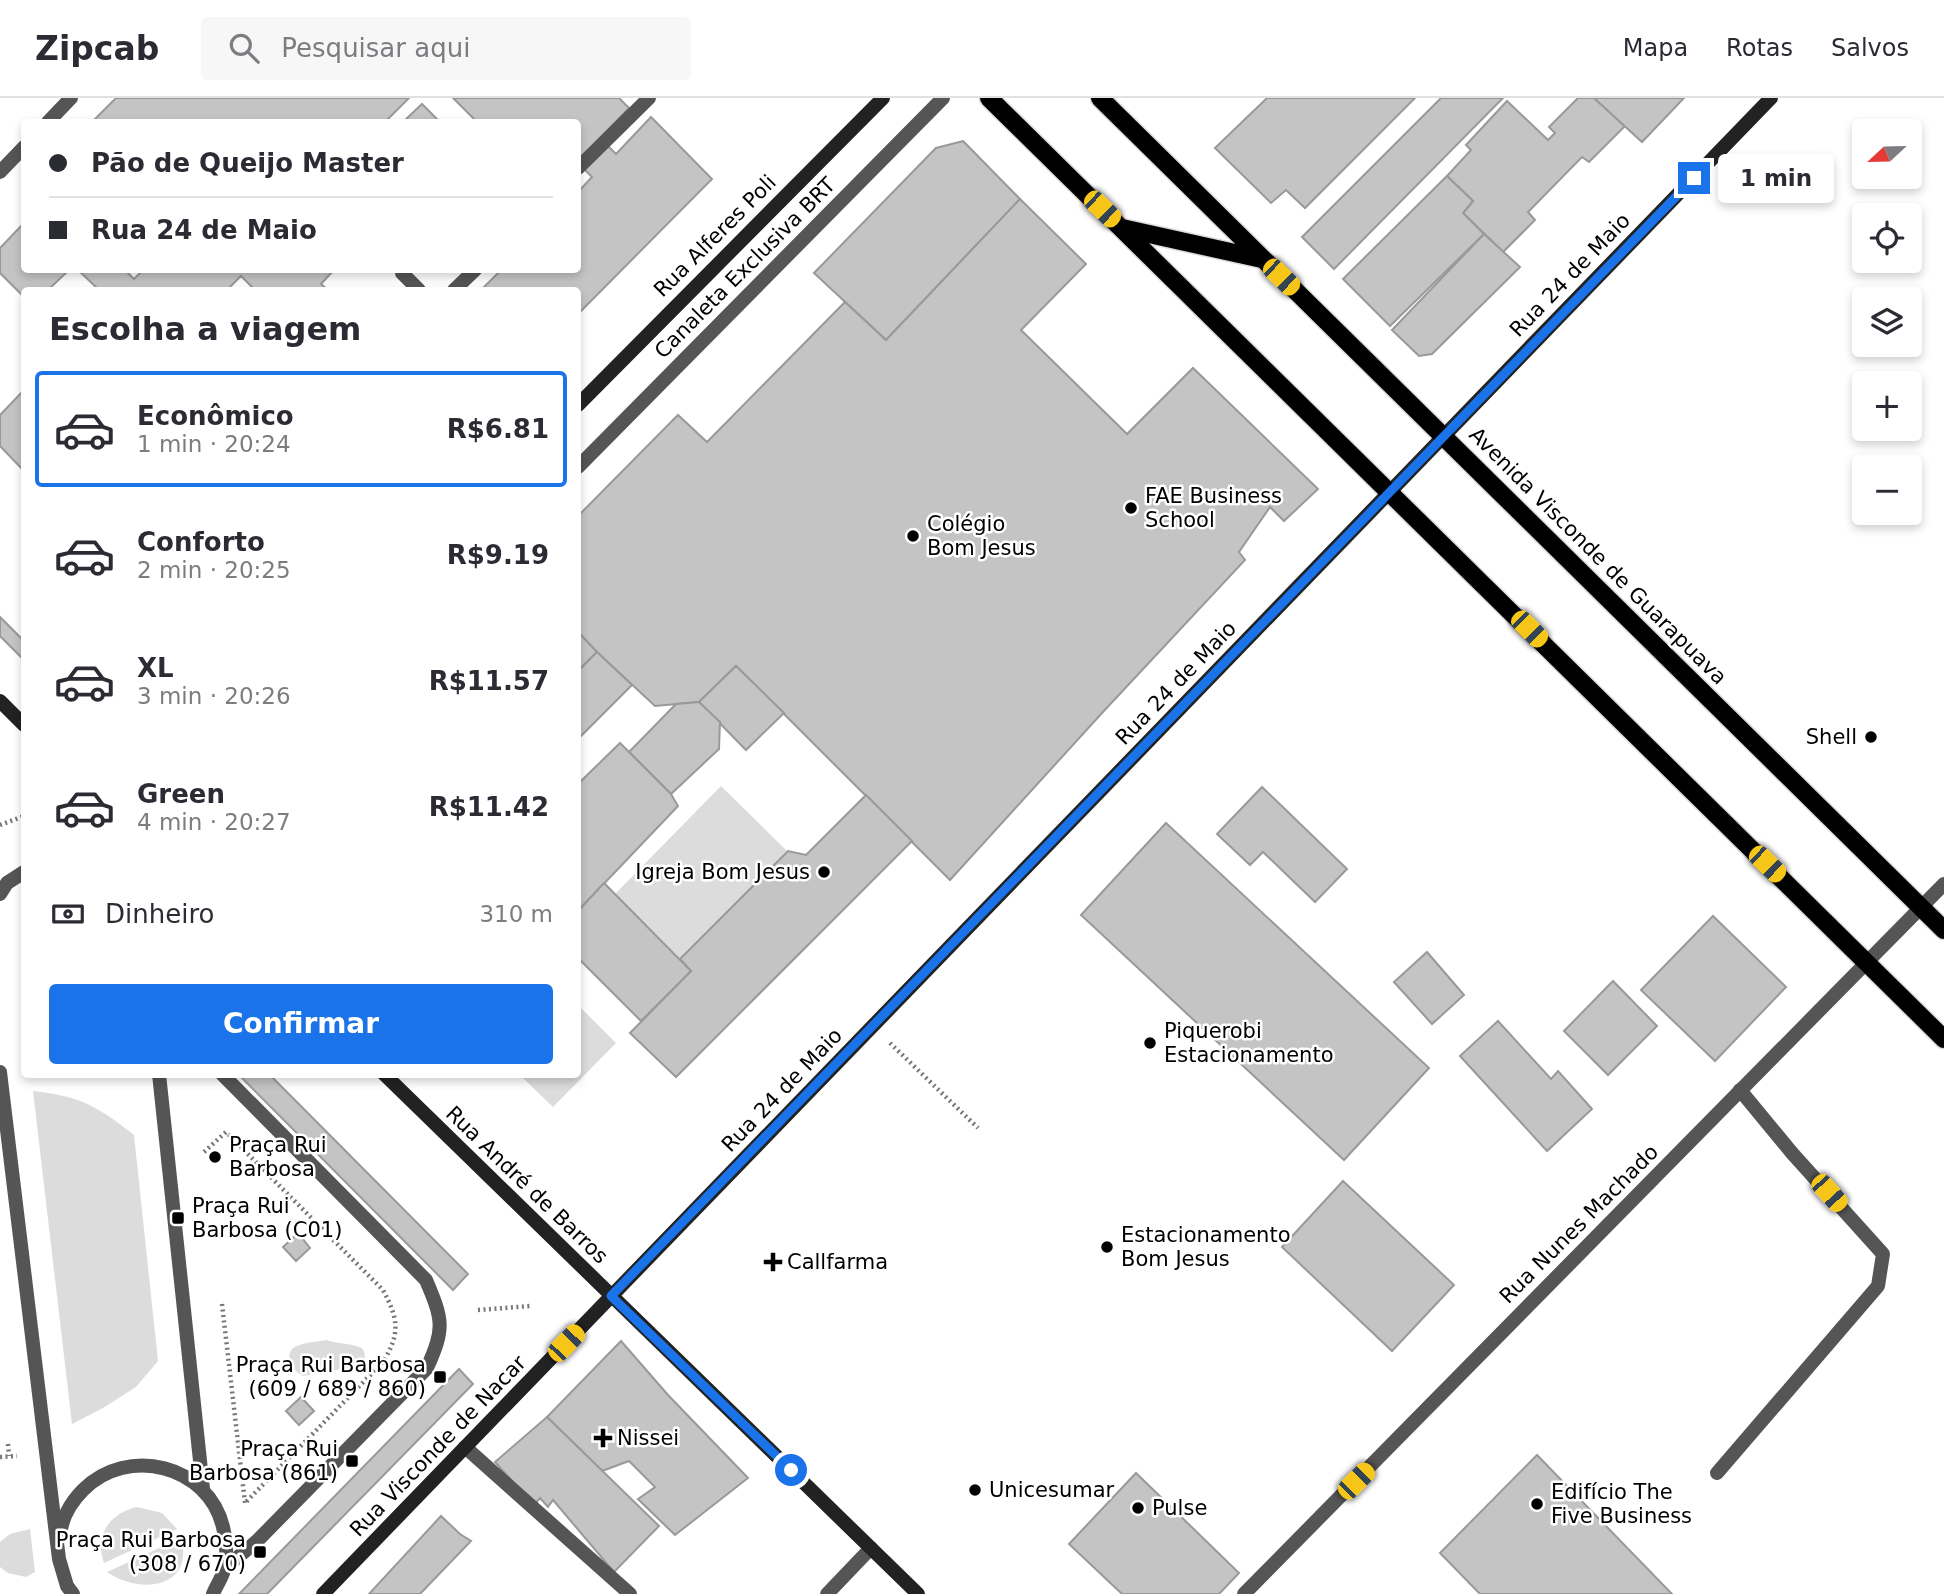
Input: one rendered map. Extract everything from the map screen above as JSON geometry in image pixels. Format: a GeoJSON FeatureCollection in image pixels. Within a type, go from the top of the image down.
{"type":"FeatureCollection","features":[{"type":"Feature","properties":{"kind":"main road"},"geometry":{"type":"LineString","coordinates":[[989,98],[1944,1039]]}},
{"type":"Feature","properties":{"kind":"main road","name":"Avenida Visconde de Guarapuava"},"geometry":{"type":"LineString","coordinates":[[1100,98],[1944,930]]}},
{"type":"Feature","properties":{"kind":"main road"},"geometry":{"type":"LineString","coordinates":[[1122,228],[1263,259]]}},
{"type":"Feature","properties":{"kind":"street"},"geometry":{"type":"LineString","coordinates":[[51,119],[71,98]]}},
{"type":"Feature","properties":{"kind":"street","name":"Rua Alferes Poli"},"geometry":{"type":"LineString","coordinates":[[581,402],[883,98]]}},
{"type":"Feature","properties":{"kind":"street","name":"Canaleta Exclusiva BRT"},"geometry":{"type":"LineString","coordinates":[[581,464],[943,98]]}},
{"type":"Feature","properties":{"kind":"street","name":"Rua 24 de Maio"},"geometry":{"type":"LineString","coordinates":[[611,1296],[1770,98]]}},
{"type":"Feature","properties":{"kind":"street"},"geometry":{"type":"LineString","coordinates":[[581,165],[643,100]]}},
{"type":"Feature","properties":{"kind":"street"},"geometry":{"type":"LineString","coordinates":[[0,172],[21,150]]}},
{"type":"Feature","properties":{"kind":"street"},"geometry":{"type":"LineString","coordinates":[[402,273],[416,287]]}},
{"type":"Feature","properties":{"kind":"street"},"geometry":{"type":"LineString","coordinates":[[457,287],[472,273]]}},
{"type":"Feature","properties":{"kind":"street"},"geometry":{"type":"LineString","coordinates":[[0,701],[21,722]]}},
{"type":"Feature","properties":{"kind":"street"},"geometry":{"type":"LineString","coordinates":[[0,894],[7,883],[21,875]]}},
{"type":"Feature","properties":{"kind":"street","name":"Rua Nunes Machado"},"geometry":{"type":"LineString","coordinates":[[1244,1594],[1944,884]]}},
{"type":"Feature","properties":{"kind":"street"},"geometry":{"type":"LineString","coordinates":[[0,1072],[59,1559],[67,1586],[73,1594]]}},
{"type":"Feature","properties":{"kind":"street"},"geometry":{"type":"LineString","coordinates":[[159,1078],[203,1489]]}},
{"type":"Feature","properties":{"kind":"street"},"geometry":{"type":"LineString","coordinates":[[213,1594],[225,1569],[258,1540],[427,1368],[439,1342],[440,1313],[426,1280],[226,1078]]}},
{"type":"Feature","properties":{"kind":"street","name":"Rua André de Barros"},"geometry":{"type":"LineString","coordinates":[[388,1078],[913,1592]]}},
{"type":"Feature","properties":{"kind":"street"},"geometry":{"type":"LineString","coordinates":[[1717,1473],[1878,1286],[1883,1254],[1792,1153],[1740,1090]]}},
{"type":"Feature","properties":{"kind":"street","name":"Rua Visconde de Nacar"},"geometry":{"type":"LineString","coordinates":[[323,1594],[611,1296]]}},
{"type":"Feature","properties":{"kind":"street"},"geometry":{"type":"LineString","coordinates":[[465,1447],[630,1594]]}},
{"type":"Feature","properties":{"kind":"street"},"geometry":{"type":"LineString","coordinates":[[58,1594],[61,1529],[73,1501],[94,1479],[122,1466],[152,1464],[181,1473],[203,1489],[220,1515],[226,1541],[225,1569]]}},
{"type":"Feature","properties":{"kind":"street"},"geometry":{"type":"LineString","coordinates":[[827,1594],[870,1548]]}},
{"type":"Feature","properties":{"kind":"path"},"geometry":{"type":"LineString","coordinates":[[0,825],[21,817]]}},
{"type":"Feature","properties":{"kind":"path"},"geometry":{"type":"LineString","coordinates":[[873,1026],[978,1128]]}},
{"type":"Feature","properties":{"kind":"path"},"geometry":{"type":"LineString","coordinates":[[204,1152],[226,1132],[383,1290],[395,1317],[393,1347],[383,1362],[245,1503],[222,1304]]}},
{"type":"Feature","properties":{"kind":"path"},"geometry":{"type":"LineString","coordinates":[[478,1310],[530,1306]]}},
{"type":"Feature","properties":{"kind":"path"},"geometry":{"type":"LineString","coordinates":[[8,1444],[9,1456]]}},
{"type":"Feature","properties":{"kind":"path"},"geometry":{"type":"LineString","coordinates":[[0,1457],[17,1456]]}},
{"type":"Feature","properties":{"kind":"shaded area"},"geometry":{"type":"Polygon","coordinates":[[[721,786],[787,851],[680,959],[615,894],[721,786]]]}},
{"type":"Feature","properties":{"kind":"shaded area"},"geometry":{"type":"Polygon","coordinates":[[[581,1008],[616,1043],[553,1107],[523,1078],[581,1078],[581,1008]]]}},
{"type":"Feature","properties":{"kind":"shaded area"},"geometry":{"type":"Polygon","coordinates":[[[33,1091],[76,1099],[98,1110],[134,1135],[158,1361],[136,1387],[72,1424],[33,1091]]]}},
{"type":"Feature","properties":{"kind":"shaded area"},"geometry":{"type":"Polygon","coordinates":[[[326,1340],[362,1348],[365,1354],[364,1362],[358,1366],[303,1376],[299,1374],[290,1361],[292,1349],[326,1340]]]}},
{"type":"Feature","properties":{"kind":"shaded area"},"geometry":{"type":"Polygon","coordinates":[[[137,1507],[162,1513],[177,1529],[104,1563],[101,1543],[107,1527],[119,1514],[137,1507]]]}},
{"type":"Feature","properties":{"kind":"shaded area"},"geometry":{"type":"Polygon","coordinates":[[[30,1529],[35,1572],[26,1577],[8,1573],[0,1567],[0,1542],[10,1534],[30,1529]]]}},
{"type":"Feature","properties":{"kind":"shaded area"},"geometry":{"type":"Polygon","coordinates":[[[181,1538],[183,1555],[180,1568],[172,1577],[160,1583],[133,1583],[107,1572],[181,1538]]]}},
{"type":"Feature","properties":{"kind":"building"},"geometry":{"type":"Polygon","coordinates":[[[116,98],[409,98],[388,119],[95,119],[116,98]]]}},
{"type":"Feature","properties":{"kind":"building"},"geometry":{"type":"Polygon","coordinates":[[[453,98],[619,98],[629,108],[600,138],[616,154],[651,117],[712,179],[581,311],[581,287],[484,287],[498,273],[581,273],[581,189],[592,177],[581,166],[581,119],[474,119],[453,98]]]}},
{"type":"Feature","properties":{"kind":"building"},"geometry":{"type":"Polygon","coordinates":[[[1267,98],[1415,98],[1305,208],[1286,190],[1271,203],[1215,148],[1267,98]]]}},
{"type":"Feature","properties":{"kind":"building"},"geometry":{"type":"Polygon","coordinates":[[[1441,98],[1503,98],[1334,269],[1302,237],[1441,98]]]}},
{"type":"Feature","properties":{"kind":"building"},"geometry":{"type":"Polygon","coordinates":[[[1578,98],[1594,98],[1625,126],[1589,162],[1582,157],[1528,212],[1535,220],[1503,252],[1463,213],[1473,201],[1447,176],[1471,150],[1466,145],[1507,101],[1548,140],[1555,133],[1549,127],[1578,98]]]}},
{"type":"Feature","properties":{"kind":"building"},"geometry":{"type":"Polygon","coordinates":[[[1594,98],[1684,98],[1642,142],[1594,98]]]}},
{"type":"Feature","properties":{"kind":"building"},"geometry":{"type":"Polygon","coordinates":[[[422,104],[437,119],[406,119],[422,104]]]}},
{"type":"Feature","properties":{"kind":"building"},"geometry":{"type":"Polygon","coordinates":[[[963,141],[1020,199],[886,340],[814,273],[936,148],[963,141]]]}},
{"type":"Feature","properties":{"kind":"building"},"geometry":{"type":"Polygon","coordinates":[[[1447,176],[1473,201],[1463,213],[1484,234],[1390,326],[1343,279],[1447,176]]]}},
{"type":"Feature","properties":{"kind":"building","name":"Colégio Bom Jesus"},"geometry":{"type":"Polygon","coordinates":[[[1020,199],[1086,264],[1021,330],[1127,434],[1193,368],[1318,489],[1284,521],[1270,507],[1239,552],[1245,560],[950,880],[736,666],[699,702],[655,706],[581,635],[581,513],[678,415],[707,442],[845,302],[886,340],[1020,199]]]}},
{"type":"Feature","properties":{"kind":"building"},"geometry":{"type":"Polygon","coordinates":[[[21,226],[21,273],[66,273],[51,287],[21,287],[21,294],[0,273],[0,248],[21,226]]]}},
{"type":"Feature","properties":{"kind":"building"},"geometry":{"type":"Polygon","coordinates":[[[1484,234],[1520,267],[1432,354],[1419,356],[1392,330],[1484,234]]]}},
{"type":"Feature","properties":{"kind":"building"},"geometry":{"type":"Polygon","coordinates":[[[81,273],[128,273],[134,279],[140,273],[331,273],[321,284],[324,287],[252,287],[241,276],[230,287],[96,287],[81,273]]]}},
{"type":"Feature","properties":{"kind":"building"},"geometry":{"type":"Polygon","coordinates":[[[21,393],[21,468],[0,446],[0,415],[21,393]]]}},
{"type":"Feature","properties":{"kind":"building"},"geometry":{"type":"Polygon","coordinates":[[[0,617],[21,638],[21,657],[0,636],[0,617]]]}},
{"type":"Feature","properties":{"kind":"building"},"geometry":{"type":"Polygon","coordinates":[[[581,635],[597,652],[581,668],[581,635]]]}},
{"type":"Feature","properties":{"kind":"building"},"geometry":{"type":"Polygon","coordinates":[[[597,652],[632,685],[581,736],[581,668],[597,652]]]}},
{"type":"Feature","properties":{"kind":"building"},"geometry":{"type":"Polygon","coordinates":[[[736,666],[784,713],[746,750],[699,702],[736,666]]]}},
{"type":"Feature","properties":{"kind":"building"},"geometry":{"type":"Polygon","coordinates":[[[699,702],[720,722],[719,749],[671,794],[629,752],[676,704],[699,702]]]}},
{"type":"Feature","properties":{"kind":"building"},"geometry":{"type":"Polygon","coordinates":[[[620,743],[671,794],[678,806],[581,908],[581,781],[620,743]]]}},
{"type":"Feature","properties":{"kind":"building"},"geometry":{"type":"Polygon","coordinates":[[[1262,787],[1347,869],[1315,902],[1263,852],[1250,865],[1217,834],[1262,787]]]}},
{"type":"Feature","properties":{"kind":"building"},"geometry":{"type":"Polygon","coordinates":[[[866,795],[912,841],[676,1077],[630,1033],[691,971],[680,959],[788,851],[806,855],[866,795]]]}},
{"type":"Feature","properties":{"kind":"building"},"geometry":{"type":"Polygon","coordinates":[[[1166,823],[1429,1068],[1344,1160],[1081,915],[1166,823]]]}},
{"type":"Feature","properties":{"kind":"building"},"geometry":{"type":"Polygon","coordinates":[[[604,883],[691,971],[641,1021],[581,961],[581,908],[604,883]]]}},
{"type":"Feature","properties":{"kind":"building"},"geometry":{"type":"Polygon","coordinates":[[[1713,916],[1786,987],[1715,1061],[1641,990],[1713,916]]]}},
{"type":"Feature","properties":{"kind":"building"},"geometry":{"type":"Polygon","coordinates":[[[1427,952],[1464,995],[1432,1024],[1394,982],[1427,952]]]}},
{"type":"Feature","properties":{"kind":"building"},"geometry":{"type":"Polygon","coordinates":[[[1613,981],[1657,1026],[1608,1075],[1564,1031],[1613,981]]]}},
{"type":"Feature","properties":{"kind":"building"},"geometry":{"type":"Polygon","coordinates":[[[1498,1021],[1551,1079],[1558,1071],[1592,1109],[1547,1151],[1460,1056],[1498,1021]]]}},
{"type":"Feature","properties":{"kind":"building","name":"Praça Rui Barbosa"},"geometry":{"type":"Polygon","coordinates":[[[242,1078],[273,1078],[468,1274],[453,1290],[242,1078]]]}},
{"type":"Feature","properties":{"kind":"building"},"geometry":{"type":"Polygon","coordinates":[[[1343,1181],[1454,1285],[1392,1351],[1282,1247],[1343,1181]]]}},
{"type":"Feature","properties":{"kind":"building"},"geometry":{"type":"Polygon","coordinates":[[[298,1233],[310,1248],[296,1261],[283,1247],[298,1233]]]}},
{"type":"Feature","properties":{"kind":"building"},"geometry":{"type":"Polygon","coordinates":[[[621,1341],[668,1395],[748,1478],[675,1535],[638,1499],[655,1487],[629,1461],[602,1471],[547,1417],[621,1341]]]}},
{"type":"Feature","properties":{"kind":"building"},"geometry":{"type":"Polygon","coordinates":[[[459,1369],[473,1384],[267,1594],[239,1594],[459,1369]]]}},
{"type":"Feature","properties":{"kind":"building"},"geometry":{"type":"Polygon","coordinates":[[[301,1397],[314,1411],[299,1425],[286,1411],[301,1397]]]}},
{"type":"Feature","properties":{"kind":"building"},"geometry":{"type":"Polygon","coordinates":[[[547,1417],[659,1526],[614,1572],[553,1500],[548,1507],[540,1498],[534,1505],[495,1462],[547,1417]]]}},
{"type":"Feature","properties":{"kind":"building","name":"Edifício The Five Business"},"geometry":{"type":"Polygon","coordinates":[[[1537,1455],[1672,1594],[1480,1594],[1440,1553],[1537,1455]]]}},
{"type":"Feature","properties":{"kind":"building","name":"Pulse"},"geometry":{"type":"Polygon","coordinates":[[[1136,1473],[1239,1573],[1219,1594],[1122,1594],[1069,1544],[1136,1473]]]}},
{"type":"Feature","properties":{"kind":"building"},"geometry":{"type":"Polygon","coordinates":[[[441,1516],[471,1541],[420,1594],[369,1594],[441,1516]]]}},
{"type":"Feature","properties":{"kind":"place","name":"FAE Business School"},"geometry":{"type":"Point","coordinates":[1131,508]}},
{"type":"Feature","properties":{"kind":"place","name":"Colégio Bom Jesus"},"geometry":{"type":"Point","coordinates":[913,536]}},
{"type":"Feature","properties":{"kind":"place","name":"Shell"},"geometry":{"type":"Point","coordinates":[1871,737]}},
{"type":"Feature","properties":{"kind":"place","name":"Igreja Bom Jesus"},"geometry":{"type":"Point","coordinates":[824,872]}},
{"type":"Feature","properties":{"kind":"place","name":"Piquerobi Estacionamento"},"geometry":{"type":"Point","coordinates":[1150,1043]}},
{"type":"Feature","properties":{"kind":"place","name":"Praça Rui Barbosa"},"geometry":{"type":"Point","coordinates":[215,1157]}},
{"type":"Feature","properties":{"kind":"place","name":"Praça Rui Barbosa (C01)"},"geometry":{"type":"Point","coordinates":[178,1218]}},
{"type":"Feature","properties":{"kind":"place","name":"Estacionamento Bom Jesus"},"geometry":{"type":"Point","coordinates":[1107,1247]}},
{"type":"Feature","properties":{"kind":"place","name":"Callfarma"},"geometry":{"type":"Point","coordinates":[773,1262]}},
{"type":"Feature","properties":{"kind":"place","name":"Praça Rui Barbosa (609 / 689 / 860)"},"geometry":{"type":"Point","coordinates":[440,1377]}},
{"type":"Feature","properties":{"kind":"place","name":"Nissei"},"geometry":{"type":"Point","coordinates":[603,1438]}},
{"type":"Feature","properties":{"kind":"place","name":"Praça Rui Barbosa (861)"},"geometry":{"type":"Point","coordinates":[352,1461]}},
{"type":"Feature","properties":{"kind":"place","name":"Unicesumar"},"geometry":{"type":"Point","coordinates":[975,1490]}},
{"type":"Feature","properties":{"kind":"place","name":"Edifício The Five Business"},"geometry":{"type":"Point","coordinates":[1537,1504]}},
{"type":"Feature","properties":{"kind":"place","name":"Pulse"},"geometry":{"type":"Point","coordinates":[1138,1508]}},
{"type":"Feature","properties":{"kind":"place","name":"Praça Rui Barbosa (308 / 670)"},"geometry":{"type":"Point","coordinates":[260,1552]}},
{"type":"Feature","properties":{"kind":"route"},"geometry":{"type":"LineString","coordinates":[[791,1470],[611,1296],[1694,178]]}}]}
